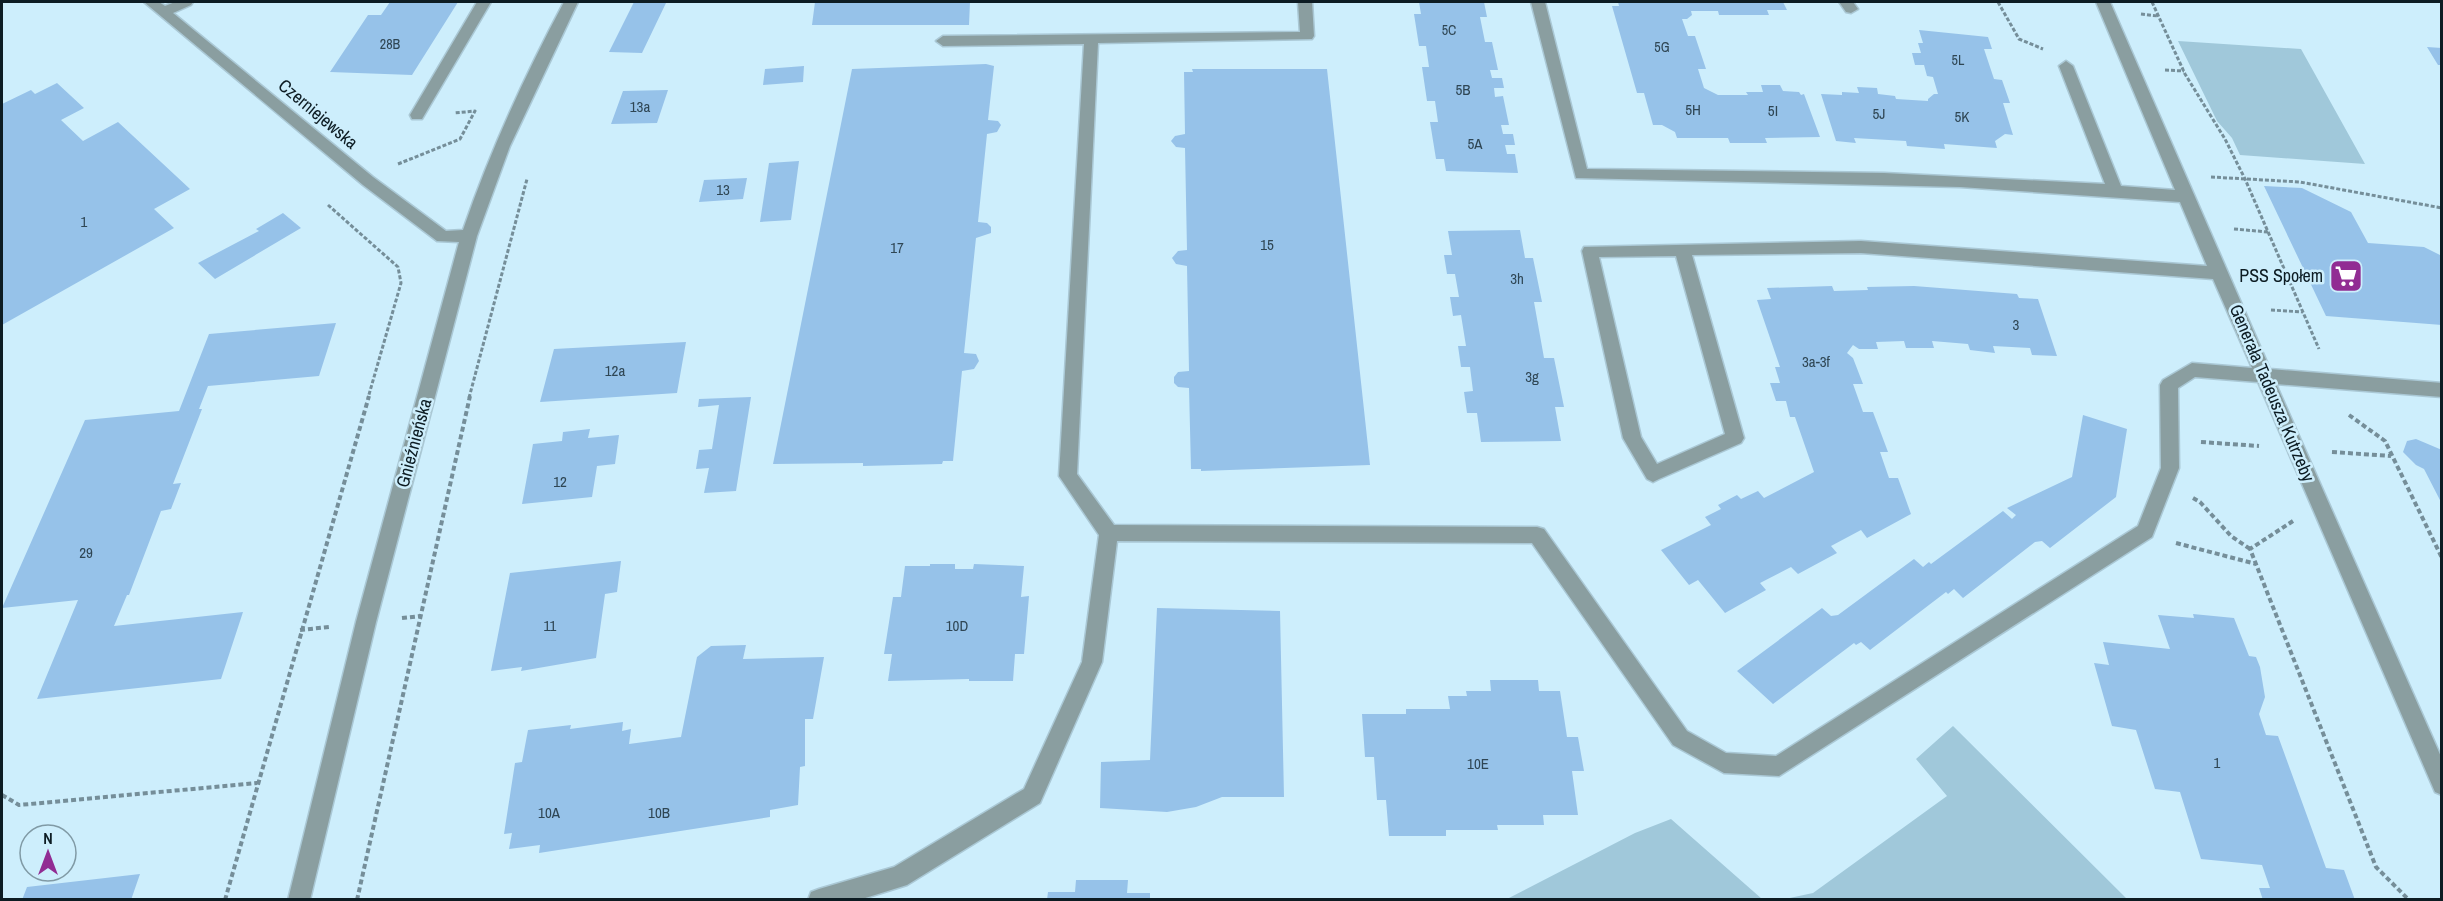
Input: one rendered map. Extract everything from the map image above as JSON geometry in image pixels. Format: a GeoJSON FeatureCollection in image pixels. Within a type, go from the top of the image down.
{"type":"FeatureCollection","features":[{"type":"Feature","properties":{"kind":"street","name":"Czerniejewska"},"geometry":{"type":"LineString","coordinates":[[151,2],[368,181],[443,237],[469,236]]}},
{"type":"Feature","properties":{"kind":"street"},"geometry":{"type":"LineString","coordinates":[[164,12],[186,2]]}},
{"type":"Feature","properties":{"kind":"street"},"geometry":{"type":"LineString","coordinates":[[417,115],[484,2]]}},
{"type":"Feature","properties":{"kind":"street","name":"Gnieźnieńska"},"geometry":{"type":"LineString","coordinates":[[299,900],[366,622],[469,236],[487,179],[515,111],[571,2]]}},
{"type":"Feature","properties":{"kind":"street"},"geometry":{"type":"LineString","coordinates":[[943,41],[1306,36],[1305,2]]}},
{"type":"Feature","properties":{"kind":"street"},"geometry":{"type":"LineString","coordinates":[[1538,2],[1581,174],[1857,177],[2115,190],[2187,197]]}},
{"type":"Feature","properties":{"kind":"street","name":"Generała Tadeusza Kutrzeby"},"geometry":{"type":"LineString","coordinates":[[2103,2],[2442,785]]}},
{"type":"Feature","properties":{"kind":"street"},"geometry":{"type":"LineString","coordinates":[[819,900],[899,877],[1032,796],[1092,662],[1109,534],[1068,477],[1091,39]]}},
{"type":"Feature","properties":{"kind":"street"},"geometry":{"type":"LineString","coordinates":[[2066,66],[2115,190]]}},
{"type":"Feature","properties":{"kind":"street"},"geometry":{"type":"LineString","coordinates":[[1682,250],[1736,438],[1653,474],[1632,438],[1590,251],[1862,247],[2219,273]]}},
{"type":"Feature","properties":{"kind":"street"},"geometry":{"type":"LineString","coordinates":[[1109,534],[1538,535],[1680,738],[1724,763],[1779,766],[2145,531],[2170,468],[2169,385],[2192,370],[2442,390]]}},
{"type":"Feature","properties":{"kind":"path"},"geometry":{"type":"LineString","coordinates":[[1998,2],[2019,39],[2044,49],[2066,66]]}},
{"type":"Feature","properties":{"kind":"path"},"geometry":{"type":"LineString","coordinates":[[2152,2],[2185,74],[2225,139],[2245,179],[2347,414],[2385,441],[2442,558]]}},
{"type":"Feature","properties":{"kind":"path"},"geometry":{"type":"LineString","coordinates":[[357,900],[474,376],[500,270],[528,173]]}},
{"type":"Feature","properties":{"kind":"path"},"geometry":{"type":"LineString","coordinates":[[2178,175],[2300,182],[2442,208]]}},
{"type":"Feature","properties":{"kind":"path"},"geometry":{"type":"LineString","coordinates":[[225,900],[401,283],[398,267],[328,205]]}},
{"type":"Feature","properties":{"kind":"path"},"geometry":{"type":"LineString","coordinates":[[2165,482],[2200,502],[2231,536],[2250,549],[2376,867],[2409,900]]}},
{"type":"Feature","properties":{"kind":"path"},"geometry":{"type":"LineString","coordinates":[[2250,549],[2295,520],[2291,510]]}},
{"type":"Feature","properties":{"kind":"path"},"geometry":{"type":"LineString","coordinates":[[2145,531],[2188,548],[2256,564]]}},
{"type":"Feature","properties":{"kind":"path"},"geometry":{"type":"LineString","coordinates":[[2,795],[19,805],[257,783]]}},
{"type":"Feature","properties":{"kind":"shaded area"},"geometry":{"type":"Polygon","coordinates":[[[2178,41],[2301,49],[2365,164],[2240,155],[2232,138],[2217,121],[2178,41]]]}},
{"type":"Feature","properties":{"kind":"shaded area"},"geometry":{"type":"Polygon","coordinates":[[[1953,726],[2127,899],[1785,899],[1813,893],[1947,796],[1916,759],[1953,726]]]}},
{"type":"Feature","properties":{"kind":"shaded area"},"geometry":{"type":"Polygon","coordinates":[[[1671,819],[1762,899],[1507,899],[1635,833],[1671,819]]]}},
{"type":"Feature","properties":{"kind":"building"},"geometry":{"type":"Polygon","coordinates":[[[390,2],[458,2],[412,75],[330,72],[368,15],[381,15],[390,2]]]}},
{"type":"Feature","properties":{"kind":"building"},"geometry":{"type":"Polygon","coordinates":[[[634,2],[666,3],[642,53],[609,52],[634,2]]]}},
{"type":"Feature","properties":{"kind":"building"},"geometry":{"type":"Polygon","coordinates":[[[815,2],[970,2],[969,25],[812,25],[815,2]]]}},
{"type":"Feature","properties":{"kind":"building"},"geometry":{"type":"Polygon","coordinates":[[[1419,2],[1484,2],[1487,17],[1480,17],[1485,42],[1492,42],[1498,70],[1490,70],[1492,78],[1502,78],[1504,88],[1494,88],[1495,97],[1503,96],[1509,125],[1501,125],[1503,134],[1513,134],[1515,145],[1505,145],[1507,154],[1515,154],[1518,173],[1446,171],[1444,159],[1436,159],[1430,122],[1438,122],[1435,101],[1427,101],[1422,67],[1429,67],[1426,46],[1419,46],[1414,14],[1421,14],[1419,2]]]}},
{"type":"Feature","properties":{"kind":"building"},"geometry":{"type":"Polygon","coordinates":[[[1618,2],[1783,2],[1787,10],[1767,10],[1769,15],[1719,15],[1718,11],[1691,11],[1692,15],[1687,19],[1682,19],[1688,36],[1695,36],[1706,69],[1698,69],[1704,88],[1718,95],[1748,95],[1746,92],[1763,92],[1761,85],[1780,85],[1783,91],[1804,94],[1820,137],[1765,138],[1767,143],[1730,143],[1728,138],[1677,138],[1675,132],[1662,125],[1653,125],[1644,93],[1637,93],[1612,6],[1619,6],[1618,2]]]}},
{"type":"Feature","properties":{"kind":"building"},"geometry":{"type":"Polygon","coordinates":[[[1919,30],[1988,37],[1992,49],[1984,49],[1994,79],[2002,80],[2010,103],[2003,103],[2013,135],[2005,134],[1995,141],[1997,148],[1944,144],[1945,149],[1907,146],[1906,141],[1854,138],[1856,143],[1836,141],[1821,94],[1842,95],[1842,92],[1859,93],[1857,87],[1877,88],[1878,94],[1895,96],[1896,99],[1928,101],[1934,94],[1938,94],[1933,77],[1927,76],[1924,65],[1915,65],[1912,53],[1921,53],[1918,43],[1923,43],[1919,30]]]}},
{"type":"Feature","properties":{"kind":"building"},"geometry":{"type":"Polygon","coordinates":[[[2427,47],[2442,48],[2442,65],[2438,65],[2427,47]]]}},
{"type":"Feature","properties":{"kind":"building"},"geometry":{"type":"Polygon","coordinates":[[[986,64],[994,66],[988,120],[998,121],[1001,125],[997,132],[987,134],[978,222],[987,223],[991,227],[991,233],[976,238],[964,353],[976,354],[979,361],[974,369],[962,371],[953,461],[943,461],[942,464],[863,466],[863,463],[773,464],[852,69],[986,64]]]}},
{"type":"Feature","properties":{"kind":"building"},"geometry":{"type":"Polygon","coordinates":[[[804,66],[803,82],[763,85],[765,69],[804,66]]]}},
{"type":"Feature","properties":{"kind":"building"},"geometry":{"type":"Polygon","coordinates":[[[1192,69],[1327,69],[1370,465],[1201,471],[1201,469],[1191,469],[1189,388],[1178,387],[1174,383],[1174,377],[1178,372],[1189,371],[1187,266],[1176,264],[1172,258],[1178,251],[1187,250],[1185,148],[1176,147],[1171,141],[1175,136],[1185,134],[1184,72],[1193,72],[1192,69]]]}},
{"type":"Feature","properties":{"kind":"building"},"geometry":{"type":"Polygon","coordinates":[[[57,83],[84,108],[61,120],[83,141],[118,122],[190,189],[154,209],[174,228],[2,325],[2,104],[31,90],[35,94],[57,83]]]}},
{"type":"Feature","properties":{"kind":"building"},"geometry":{"type":"Polygon","coordinates":[[[668,90],[657,123],[611,124],[623,91],[668,90]]]}},
{"type":"Feature","properties":{"kind":"building"},"geometry":{"type":"Polygon","coordinates":[[[799,161],[791,220],[760,222],[769,163],[799,161]]]}},
{"type":"Feature","properties":{"kind":"building"},"geometry":{"type":"Polygon","coordinates":[[[747,178],[743,199],[699,202],[704,180],[747,178]]]}},
{"type":"Feature","properties":{"kind":"building"},"geometry":{"type":"Polygon","coordinates":[[[2264,186],[2302,188],[2351,212],[2368,243],[2424,247],[2442,256],[2442,325],[2326,316],[2264,186]]]}},
{"type":"Feature","properties":{"kind":"building"},"geometry":{"type":"Polygon","coordinates":[[[283,213],[301,228],[215,279],[198,263],[259,231],[256,229],[283,213]]]}},
{"type":"Feature","properties":{"kind":"building"},"geometry":{"type":"Polygon","coordinates":[[[1520,230],[1525,258],[1533,258],[1542,302],[1534,302],[1544,358],[1554,358],[1564,407],[1555,407],[1561,441],[1481,442],[1477,413],[1467,413],[1464,392],[1473,391],[1470,367],[1461,367],[1458,346],[1466,346],[1461,315],[1453,316],[1450,297],[1459,297],[1455,274],[1447,274],[1444,255],[1452,255],[1448,231],[1520,230]]]}},
{"type":"Feature","properties":{"kind":"building"},"geometry":{"type":"Polygon","coordinates":[[[1832,286],[1834,291],[1868,290],[1867,287],[1914,286],[2017,294],[2019,298],[2038,299],[2057,356],[2032,355],[2030,348],[1993,346],[1995,353],[1970,350],[1968,344],[1932,341],[1934,348],[1906,348],[1904,341],[1876,342],[1878,349],[1859,349],[1853,345],[1847,353],[1853,358],[1863,384],[1853,384],[1863,412],[1873,412],[1888,452],[1880,452],[1889,478],[1898,478],[1911,514],[1867,538],[1861,530],[1831,546],[1837,553],[1798,574],[1791,567],[1760,583],[1766,590],[1725,613],[1698,580],[1689,585],[1661,550],[1711,525],[1705,517],[1721,509],[1718,505],[1737,495],[1741,499],[1758,491],[1764,498],[1814,472],[1795,417],[1790,417],[1786,401],[1776,401],[1770,383],[1780,383],[1775,367],[1780,367],[1757,300],[1771,299],[1767,288],[1832,286]]]}},
{"type":"Feature","properties":{"kind":"building"},"geometry":{"type":"Polygon","coordinates":[[[336,323],[319,376],[208,386],[199,409],[202,409],[173,484],[181,483],[171,509],[161,511],[129,595],[127,595],[114,626],[243,612],[221,679],[37,699],[78,600],[2,608],[85,420],[179,411],[209,334],[336,323]]]}},
{"type":"Feature","properties":{"kind":"building"},"geometry":{"type":"Polygon","coordinates":[[[686,342],[677,393],[540,402],[554,349],[686,342]]]}},
{"type":"Feature","properties":{"kind":"building"},"geometry":{"type":"Polygon","coordinates":[[[751,397],[736,491],[704,493],[709,468],[696,469],[699,450],[712,449],[719,405],[698,407],[699,399],[751,397]]]}},
{"type":"Feature","properties":{"kind":"building"},"geometry":{"type":"Polygon","coordinates":[[[2083,415],[2127,429],[2116,497],[2050,548],[2042,541],[2035,542],[1963,598],[1954,589],[1948,594],[1946,592],[1870,650],[1861,642],[1856,645],[1854,643],[1773,704],[1737,671],[1822,608],[1831,616],[1838,615],[1914,559],[1923,567],[1929,562],[1931,564],[2003,511],[2012,519],[2016,515],[2007,508],[2072,477],[2083,415]]]}},
{"type":"Feature","properties":{"kind":"building"},"geometry":{"type":"Polygon","coordinates":[[[590,429],[588,438],[619,435],[615,464],[597,466],[592,497],[522,504],[533,444],[562,441],[563,432],[590,429]]]}},
{"type":"Feature","properties":{"kind":"building"},"geometry":{"type":"Polygon","coordinates":[[[2416,439],[2442,450],[2442,504],[2424,469],[2416,465],[2403,452],[2407,441],[2416,439]]]}},
{"type":"Feature","properties":{"kind":"building"},"geometry":{"type":"Polygon","coordinates":[[[621,561],[617,592],[605,594],[596,658],[521,671],[522,667],[491,671],[510,573],[621,561]]]}},
{"type":"Feature","properties":{"kind":"building"},"geometry":{"type":"Polygon","coordinates":[[[930,564],[955,564],[955,569],[973,569],[974,564],[1024,566],[1021,597],[1029,596],[1024,654],[1015,654],[1013,681],[969,681],[969,679],[888,681],[892,654],[884,654],[893,597],[901,597],[905,566],[930,566],[930,564]]]}},
{"type":"Feature","properties":{"kind":"building"},"geometry":{"type":"Polygon","coordinates":[[[1157,608],[1280,611],[1284,797],[1222,797],[1196,807],[1167,812],[1100,808],[1101,762],[1150,760],[1157,608]]]}},
{"type":"Feature","properties":{"kind":"building"},"geometry":{"type":"Polygon","coordinates":[[[2193,614],[2234,618],[2249,656],[2256,657],[2260,667],[2265,697],[2259,714],[2266,735],[2278,736],[2326,868],[2344,870],[2355,900],[2263,900],[2259,888],[2270,888],[2262,865],[2201,859],[2180,792],[2155,789],[2136,730],[2112,726],[2094,663],[2109,665],[2103,642],[2170,649],[2158,615],[2194,618],[2193,614]]]}},
{"type":"Feature","properties":{"kind":"building"},"geometry":{"type":"Polygon","coordinates":[[[746,645],[743,659],[824,657],[813,719],[805,719],[805,766],[800,767],[798,805],[770,810],[770,817],[539,853],[540,845],[509,849],[512,833],[504,834],[515,763],[522,762],[528,730],[571,725],[570,729],[623,722],[622,731],[631,729],[629,744],[681,737],[697,657],[711,646],[746,645]]]}},
{"type":"Feature","properties":{"kind":"building"},"geometry":{"type":"Polygon","coordinates":[[[1490,680],[1538,680],[1539,691],[1560,691],[1567,737],[1578,737],[1584,771],[1572,771],[1578,815],[1543,815],[1544,825],[1497,825],[1498,830],[1446,830],[1446,836],[1389,836],[1386,800],[1377,800],[1374,757],[1365,757],[1362,714],[1406,714],[1406,709],[1450,709],[1448,696],[1467,696],[1466,691],[1491,691],[1490,680]]]}},
{"type":"Feature","properties":{"kind":"building"},"geometry":{"type":"Polygon","coordinates":[[[140,874],[131,900],[22,900],[27,887],[78,883],[78,881],[140,874]]]}},
{"type":"Feature","properties":{"kind":"building"},"geometry":{"type":"Polygon","coordinates":[[[1076,880],[1128,880],[1127,893],[1150,893],[1150,900],[1047,900],[1048,892],[1075,892],[1076,880]]]}},
{"type":"Feature","properties":{"kind":"place","name":"PSS Społem"},"geometry":{"type":"Point","coordinates":[2346,276]}}]}
